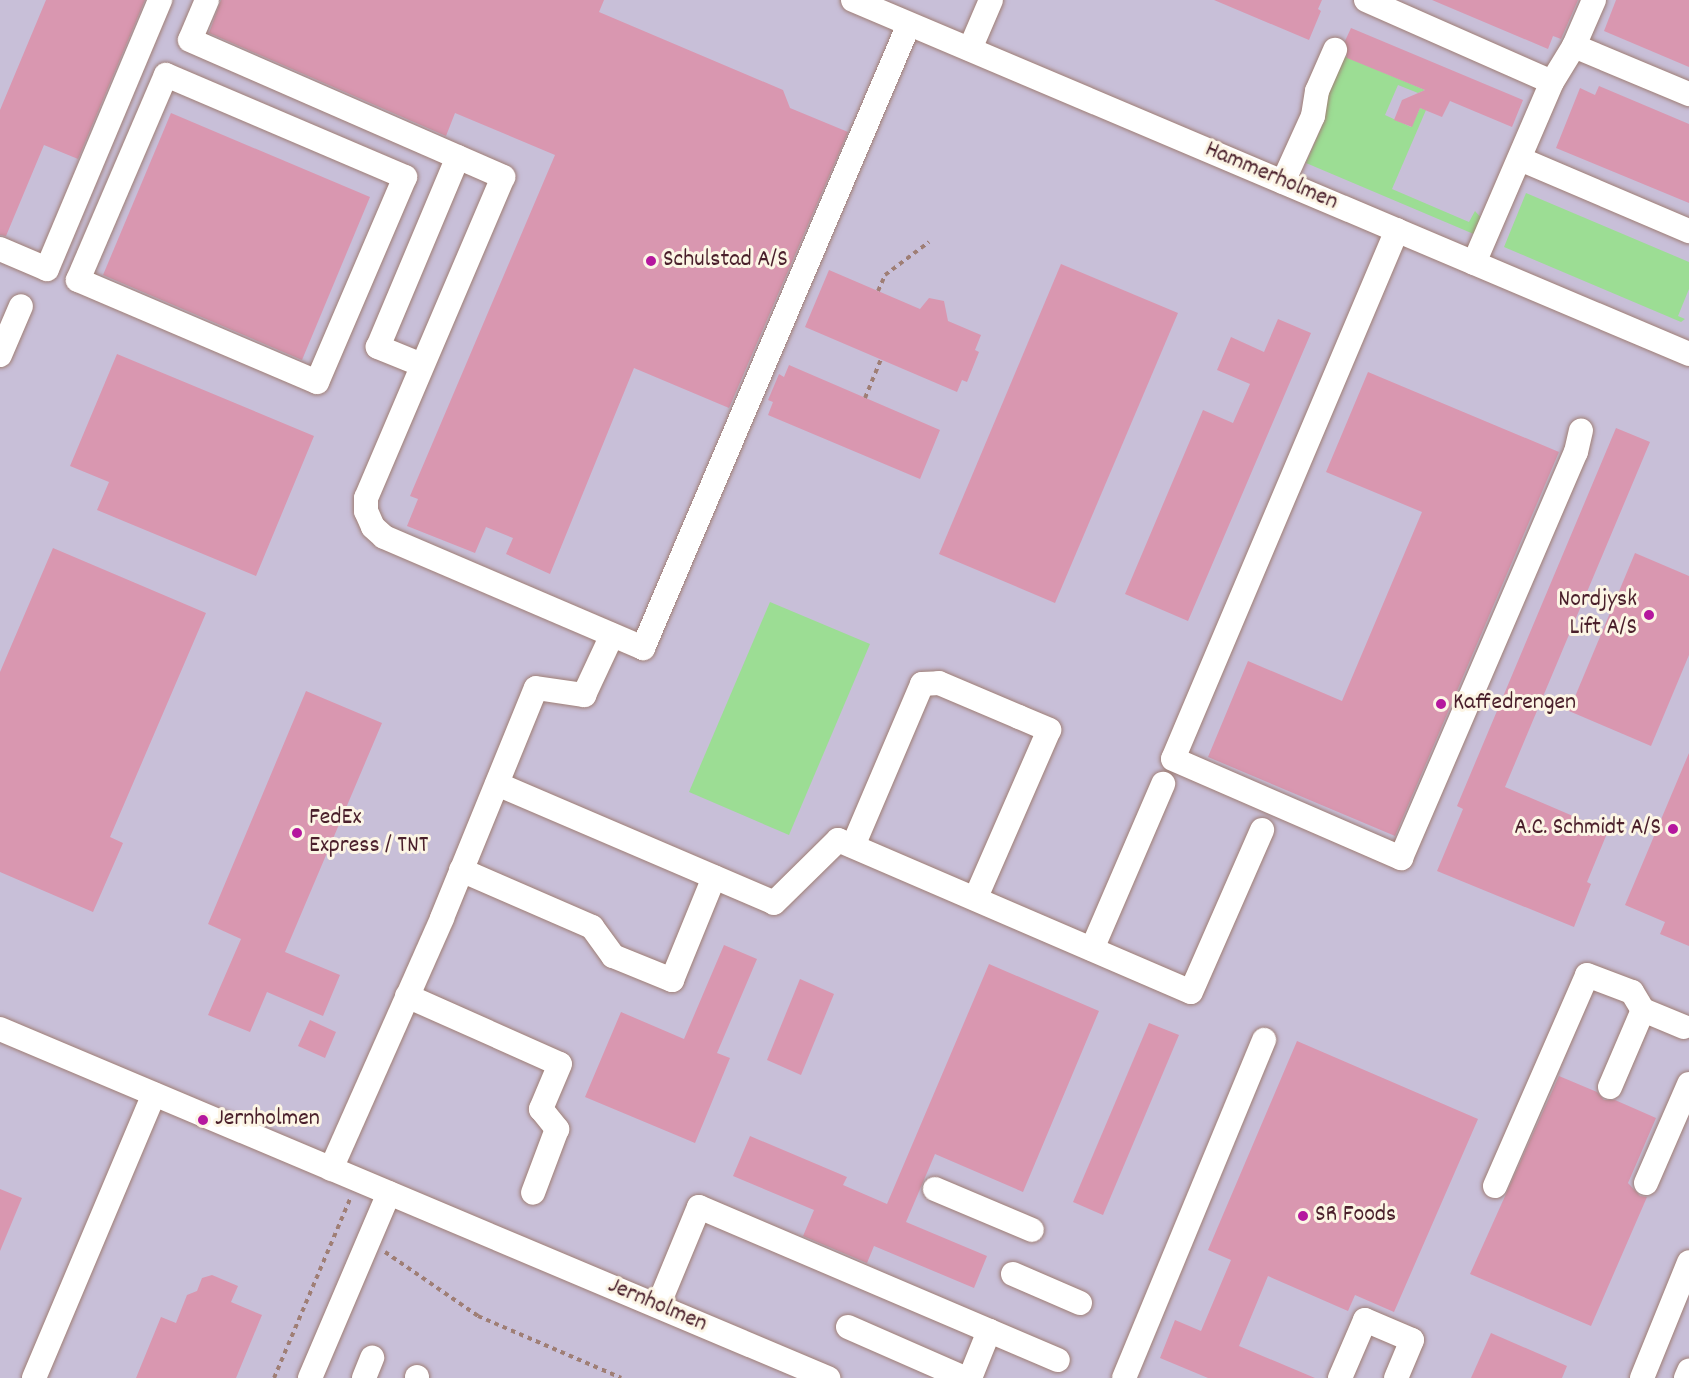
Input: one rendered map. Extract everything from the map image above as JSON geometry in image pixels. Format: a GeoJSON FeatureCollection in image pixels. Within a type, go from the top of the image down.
{"type":"FeatureCollection","features":[{"type":"Feature","properties":{"kind":"street"},"geometry":{"type":"LineString","coordinates":[[0,249],[47,268],[160,0]]}},
{"type":"Feature","properties":{"kind":"street"},"geometry":{"type":"LineString","coordinates":[[173,78],[207,0]]}},
{"type":"Feature","properties":{"kind":"street","name":"Hammerholmen"},"geometry":{"type":"LineString","coordinates":[[853,0],[1474,263],[1688,350]]}},
{"type":"Feature","properties":{"kind":"street"},"geometry":{"type":"LineString","coordinates":[[970,50],[991,0]]}},
{"type":"Feature","properties":{"kind":"street"},"geometry":{"type":"LineString","coordinates":[[1366,0],[1552,82]]}},
{"type":"Feature","properties":{"kind":"street"},"geometry":{"type":"LineString","coordinates":[[1474,263],[1552,82],[1574,46],[1594,0]]}},
{"type":"Feature","properties":{"kind":"street"},"geometry":{"type":"LineString","coordinates":[[190,40],[503,177],[366,498],[366,511],[373,526],[384,537],[643,648],[909,24]]}},
{"type":"Feature","properties":{"kind":"street"},"geometry":{"type":"LineString","coordinates":[[1574,46],[1689,94]]}},
{"type":"Feature","properties":{"kind":"street"},"geometry":{"type":"LineString","coordinates":[[1283,182],[1314,116],[1317,91],[1335,50]]}},
{"type":"Feature","properties":{"kind":"street"},"geometry":{"type":"LineString","coordinates":[[405,177],[166,75],[78,280],[317,382],[405,177],[420,141]]}},
{"type":"Feature","properties":{"kind":"street"},"geometry":{"type":"LineString","coordinates":[[423,365],[378,347],[458,157]]}},
{"type":"Feature","properties":{"kind":"street"},"geometry":{"type":"LineString","coordinates":[[1520,159],[1689,231]]}},
{"type":"Feature","properties":{"kind":"street"},"geometry":{"type":"LineString","coordinates":[[1397,230],[1173,759],[1401,858],[1575,452],[1581,431]]}},
{"type":"Feature","properties":{"kind":"street"},"geometry":{"type":"LineString","coordinates":[[0,355],[21,306]]}},
{"type":"Feature","properties":{"kind":"street"},"geometry":{"type":"LineString","coordinates":[[331,1168],[461,870],[536,688],[584,695],[612,635]]}},
{"type":"Feature","properties":{"kind":"street"},"geometry":{"type":"LineString","coordinates":[[853,846],[922,684],[939,683],[1019,717],[1048,730],[975,899]]}},
{"type":"Feature","properties":{"kind":"street"},"geometry":{"type":"LineString","coordinates":[[497,784],[774,903],[837,840],[1191,992],[1262,830]]}},
{"type":"Feature","properties":{"kind":"street"},"geometry":{"type":"LineString","coordinates":[[1092,949],[1163,784]]}},
{"type":"Feature","properties":{"kind":"street"},"geometry":{"type":"LineString","coordinates":[[461,870],[592,927],[613,956],[672,980],[714,877]]}},
{"type":"Feature","properties":{"kind":"street"},"geometry":{"type":"LineString","coordinates":[[1495,1186],[1587,975],[1632,992],[1643,1010],[1684,1027]]}},
{"type":"Feature","properties":{"kind":"street"},"geometry":{"type":"LineString","coordinates":[[407,996],[560,1064],[541,1109],[557,1129],[533,1193]]}},
{"type":"Feature","properties":{"kind":"street"},"geometry":{"type":"LineString","coordinates":[[1610,1087],[1643,1010]]}},
{"type":"Feature","properties":{"kind":"street","name":"Jernholmen"},"geometry":{"type":"LineString","coordinates":[[0,1029],[828,1378]]}},
{"type":"Feature","properties":{"kind":"street"},"geometry":{"type":"LineString","coordinates":[[1124,1378],[1264,1040]]}},
{"type":"Feature","properties":{"kind":"street"},"geometry":{"type":"LineString","coordinates":[[1646,1184],[1689,1084]]}},
{"type":"Feature","properties":{"kind":"street"},"geometry":{"type":"LineString","coordinates":[[34,1378],[154,1094]]}},
{"type":"Feature","properties":{"kind":"street"},"geometry":{"type":"LineString","coordinates":[[935,1189],[1032,1230]]}},
{"type":"Feature","properties":{"kind":"street"},"geometry":{"type":"LineString","coordinates":[[310,1378],[389,1193]]}},
{"type":"Feature","properties":{"kind":"street"},"geometry":{"type":"LineString","coordinates":[[658,1306],[699,1207],[1058,1360]]}},
{"type":"Feature","properties":{"kind":"street"},"geometry":{"type":"LineString","coordinates":[[1642,1378],[1689,1262]]}},
{"type":"Feature","properties":{"kind":"street"},"geometry":{"type":"LineString","coordinates":[[1013,1274],[1080,1303]]}},
{"type":"Feature","properties":{"kind":"street"},"geometry":{"type":"LineString","coordinates":[[1340,1378],[1365,1320],[1412,1340],[1395,1378]]}},
{"type":"Feature","properties":{"kind":"street"},"geometry":{"type":"LineString","coordinates":[[848,1327],[964,1378]]}},
{"type":"Feature","properties":{"kind":"street"},"geometry":{"type":"LineString","coordinates":[[970,1378],[989,1331]]}},
{"type":"Feature","properties":{"kind":"street"},"geometry":{"type":"LineString","coordinates":[[1686,1378],[1689,1371]]}},
{"type":"Feature","properties":{"kind":"path"},"geometry":{"type":"LineString","coordinates":[[878,291],[885,275],[929,242]]}},
{"type":"Feature","properties":{"kind":"path"},"geometry":{"type":"LineString","coordinates":[[865,398],[881,359]]}},
{"type":"Feature","properties":{"kind":"path"},"geometry":{"type":"LineString","coordinates":[[274,1378],[358,1180]]}},
{"type":"Feature","properties":{"kind":"path"},"geometry":{"type":"LineString","coordinates":[[369,1241],[478,1316],[621,1378]]}},
{"type":"Feature","properties":{"kind":"shaded area"},"geometry":{"type":"Polygon","coordinates":[[[0,0],[1689,0],[1689,1378],[0,1378],[0,0]]]}},
{"type":"Feature","properties":{"kind":"green space"},"geometry":{"type":"Polygon","coordinates":[[[1342,55],[1425,90],[1418,93],[1398,85],[1385,115],[1411,127],[1420,108],[1426,110],[1392,189],[1469,222],[1475,211],[1483,220],[1476,235],[1306,163],[1325,119],[1324,95],[1342,55]]]}},
{"type":"Feature","properties":{"kind":"green space"},"geometry":{"type":"Polygon","coordinates":[[[1526,193],[1689,262],[1689,289],[1678,316],[1685,319],[1681,322],[1504,247],[1526,193]]]}},
{"type":"Feature","properties":{"kind":"green space"},"geometry":{"type":"Polygon","coordinates":[[[770,602],[870,644],[789,835],[689,792],[770,602]]]}},
{"type":"Feature","properties":{"kind":"building"},"geometry":{"type":"Polygon","coordinates":[[[46,0],[145,0],[78,159],[44,145],[6,236],[0,235],[0,110],[46,0]]]}},
{"type":"Feature","properties":{"kind":"building","name":"Schulstad A/S"},"geometry":{"type":"Polygon","coordinates":[[[221,0],[604,0],[599,12],[783,90],[790,108],[848,132],[729,408],[634,368],[550,574],[506,554],[513,538],[486,527],[475,553],[407,526],[418,499],[410,496],[555,155],[455,113],[446,136],[209,33],[221,0]]]}},
{"type":"Feature","properties":{"kind":"building"},"geometry":{"type":"Polygon","coordinates":[[[1214,0],[1322,0],[1318,9],[1321,11],[1309,40],[1214,0]]]}},
{"type":"Feature","properties":{"kind":"building"},"geometry":{"type":"Polygon","coordinates":[[[1432,0],[1578,0],[1561,39],[1553,36],[1548,49],[1432,0]]]}},
{"type":"Feature","properties":{"kind":"building"},"geometry":{"type":"Polygon","coordinates":[[[1616,0],[1689,0],[1689,67],[1604,31],[1616,0]]]}},
{"type":"Feature","properties":{"kind":"building"},"geometry":{"type":"Polygon","coordinates":[[[1351,28],[1523,100],[1512,127],[1450,101],[1442,117],[1420,108],[1412,127],[1394,120],[1402,100],[1425,90],[1347,58],[1345,41],[1351,28]]]}},
{"type":"Feature","properties":{"kind":"building"},"geometry":{"type":"Polygon","coordinates":[[[1599,86],[1689,124],[1689,203],[1556,148],[1580,88],[1595,95],[1599,86]]]}},
{"type":"Feature","properties":{"kind":"building"},"geometry":{"type":"Polygon","coordinates":[[[171,113],[370,197],[302,360],[103,275],[171,113]]]}},
{"type":"Feature","properties":{"kind":"building"},"geometry":{"type":"Polygon","coordinates":[[[1061,264],[1178,313],[1055,603],[939,554],[1061,264]]]}},
{"type":"Feature","properties":{"kind":"building"},"geometry":{"type":"Polygon","coordinates":[[[829,270],[920,309],[929,298],[944,301],[948,321],[981,335],[975,350],[979,352],[967,382],[962,380],[957,392],[805,327],[829,270]]]}},
{"type":"Feature","properties":{"kind":"building"},"geometry":{"type":"Polygon","coordinates":[[[1278,319],[1311,333],[1188,621],[1125,594],[1203,410],[1233,423],[1250,384],[1217,370],[1231,337],[1264,352],[1278,319]]]}},
{"type":"Feature","properties":{"kind":"building"},"geometry":{"type":"Polygon","coordinates":[[[117,354],[314,436],[256,576],[97,510],[109,482],[70,466],[117,354]]]}},
{"type":"Feature","properties":{"kind":"building"},"geometry":{"type":"Polygon","coordinates":[[[789,365],[940,430],[920,479],[768,415],[773,402],[768,400],[779,374],[784,377],[789,365]]]}},
{"type":"Feature","properties":{"kind":"building"},"geometry":{"type":"Polygon","coordinates":[[[1368,372],[1559,452],[1395,836],[1208,757],[1248,661],[1342,701],[1422,512],[1326,472],[1368,372]]]}},
{"type":"Feature","properties":{"kind":"building"},"geometry":{"type":"Polygon","coordinates":[[[1616,428],[1650,442],[1505,787],[1608,831],[1587,882],[1591,884],[1574,927],[1437,871],[1463,809],[1457,806],[1616,428]]]}},
{"type":"Feature","properties":{"kind":"building"},"geometry":{"type":"Polygon","coordinates":[[[53,548],[206,613],[110,837],[123,843],[93,912],[0,872],[0,672],[53,548]]]}},
{"type":"Feature","properties":{"kind":"building","name":"Nordjysk Lift A/S"},"geometry":{"type":"Polygon","coordinates":[[[1635,553],[1689,576],[1689,655],[1651,746],[1569,711],[1635,553]]]}},
{"type":"Feature","properties":{"kind":"building"},"geometry":{"type":"Polygon","coordinates":[[[306,691],[382,723],[285,952],[340,975],[323,1016],[267,992],[250,1032],[208,1015],[241,939],[208,924],[306,691]]]}},
{"type":"Feature","properties":{"kind":"building","name":"A.C. Schmidt A/S"},"geometry":{"type":"Polygon","coordinates":[[[1689,753],[1689,946],[1660,934],[1665,922],[1625,905],[1689,753]]]}},
{"type":"Feature","properties":{"kind":"building"},"geometry":{"type":"Polygon","coordinates":[[[724,945],[757,959],[717,1053],[730,1058],[695,1143],[585,1097],[621,1012],[684,1039],[724,945]]]}},
{"type":"Feature","properties":{"kind":"building"},"geometry":{"type":"Polygon","coordinates":[[[989,964],[1099,1011],[1023,1192],[935,1154],[906,1222],[987,1256],[974,1288],[874,1246],[867,1263],[803,1236],[814,1210],[733,1176],[750,1136],[847,1177],[843,1185],[887,1204],[989,964]]]}},
{"type":"Feature","properties":{"kind":"building"},"geometry":{"type":"Polygon","coordinates":[[[800,979],[834,994],[801,1075],[767,1060],[800,979]]]}},
{"type":"Feature","properties":{"kind":"building"},"geometry":{"type":"Polygon","coordinates":[[[310,1020],[336,1032],[325,1058],[298,1046],[310,1020]]]}},
{"type":"Feature","properties":{"kind":"building"},"geometry":{"type":"Polygon","coordinates":[[[1149,1023],[1179,1035],[1103,1215],[1073,1202],[1149,1023]]]}},
{"type":"Feature","properties":{"kind":"building"},"geometry":{"type":"Polygon","coordinates":[[[1297,1041],[1478,1119],[1394,1312],[1355,1295],[1348,1311],[1268,1276],[1239,1346],[1315,1378],[1208,1378],[1160,1358],[1175,1320],[1201,1331],[1231,1260],[1208,1250],[1297,1041]]]}},
{"type":"Feature","properties":{"kind":"building"},"geometry":{"type":"Polygon","coordinates":[[[1559,1076],[1597,1092],[1604,1100],[1615,1100],[1656,1118],[1628,1183],[1640,1196],[1647,1197],[1591,1326],[1470,1274],[1559,1076]]]}},
{"type":"Feature","properties":{"kind":"building"},"geometry":{"type":"Polygon","coordinates":[[[0,1189],[22,1198],[0,1251],[0,1189]]]}},
{"type":"Feature","properties":{"kind":"building"},"geometry":{"type":"Polygon","coordinates":[[[212,1275],[238,1286],[231,1302],[262,1315],[236,1378],[136,1378],[161,1317],[176,1323],[187,1295],[197,1291],[202,1278],[212,1275]]]}},
{"type":"Feature","properties":{"kind":"building"},"geometry":{"type":"Polygon","coordinates":[[[1491,1333],[1567,1366],[1562,1378],[1471,1378],[1491,1333]]]}},
{"type":"Feature","properties":{"kind":"place","name":"Schulstad A/S"},"geometry":{"type":"Point","coordinates":[651,261]}},
{"type":"Feature","properties":{"kind":"place","name":"Nordjysk Lift A/S"},"geometry":{"type":"Point","coordinates":[1649,615]}},
{"type":"Feature","properties":{"kind":"place","name":"Kaffedrengen"},"geometry":{"type":"Point","coordinates":[1441,704]}},
{"type":"Feature","properties":{"kind":"place","name":"A.C. Schmidt A/S"},"geometry":{"type":"Point","coordinates":[1673,829]}},
{"type":"Feature","properties":{"kind":"place","name":"FedEx Express / TNT"},"geometry":{"type":"Point","coordinates":[297,833]}},
{"type":"Feature","properties":{"kind":"place","name":"Jernholmen"},"geometry":{"type":"Point","coordinates":[203,1120]}},
{"type":"Feature","properties":{"kind":"place","name":"SR Foods"},"geometry":{"type":"Point","coordinates":[1303,1216]}}]}
